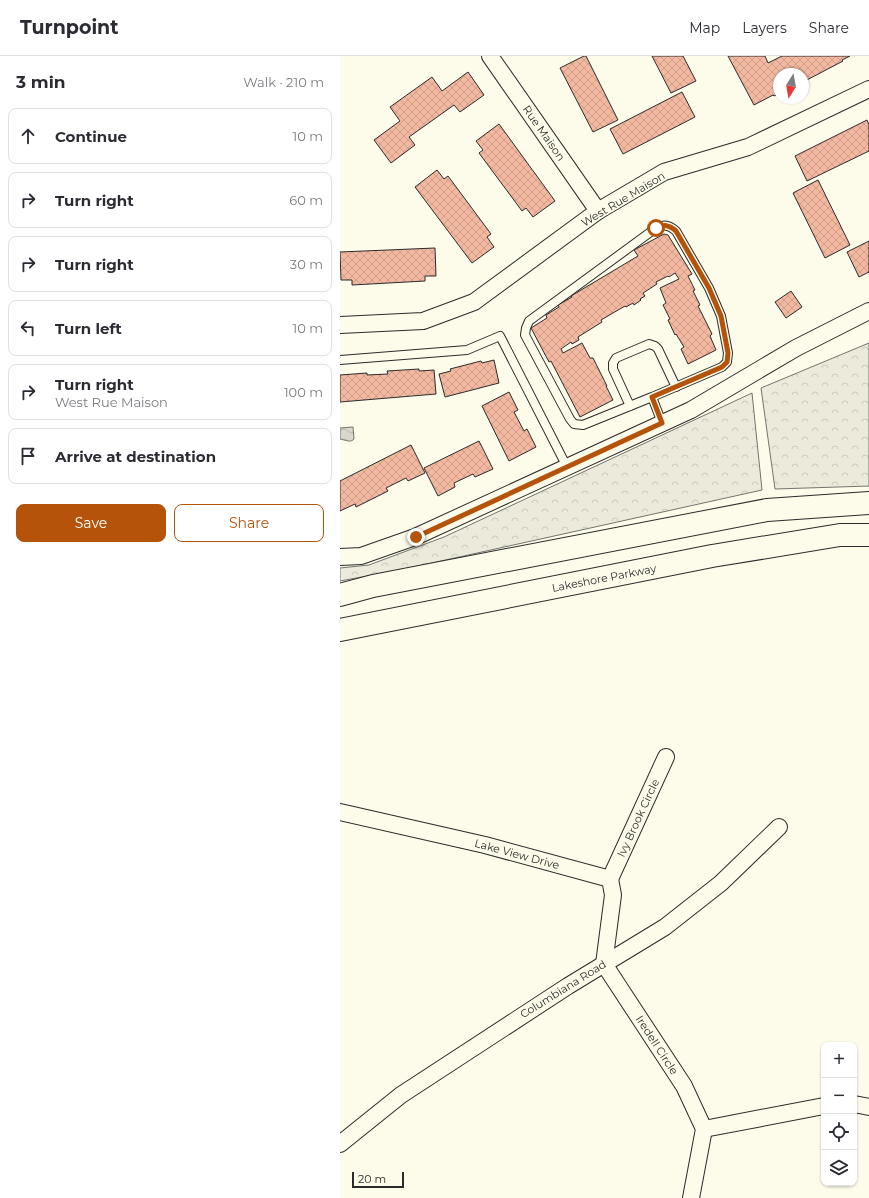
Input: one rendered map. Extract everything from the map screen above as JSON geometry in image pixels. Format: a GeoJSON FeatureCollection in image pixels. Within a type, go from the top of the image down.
{"type":"FeatureCollection","features":[{"type":"Feature","properties":{"kind":"main road"},"geometry":{"type":"LineString","coordinates":[[340,595],[373,586],[767,510],[869,503]]}},
{"type":"Feature","properties":{"kind":"main road","name":"Lakeshore Parkway"},"geometry":{"type":"LineString","coordinates":[[340,630],[712,556],[840,535],[869,535]]}},
{"type":"Feature","properties":{"kind":"street","name":"Rue Maison"},"geometry":{"type":"LineString","coordinates":[[490,56],[598,211]]}},
{"type":"Feature","properties":{"kind":"street","name":"West Rue Maison"},"geometry":{"type":"LineString","coordinates":[[340,325],[423,321],[474,302],[598,211],[664,172],[748,147],[869,89]]}},
{"type":"Feature","properties":{"kind":"street"},"geometry":{"type":"LineString","coordinates":[[340,557],[361,556],[416,537],[691,410],[796,348],[869,311]]}},
{"type":"Feature","properties":{"kind":"street","name":"Ivy Brook Circle"},"geometry":{"type":"LineString","coordinates":[[610,879],[666,757]]}},
{"type":"Feature","properties":{"kind":"street","name":"Lake View Drive"},"geometry":{"type":"LineString","coordinates":[[340,812],[485,846],[610,879]]}},
{"type":"Feature","properties":{"kind":"street","name":"Columbiana Road"},"geometry":{"type":"LineString","coordinates":[[340,1144],[400,1095],[568,986],[665,927],[721,883],[779,827]]}},
{"type":"Feature","properties":{"kind":"street"},"geometry":{"type":"LineString","coordinates":[[604,964],[613,895],[610,879]]}},
{"type":"Feature","properties":{"kind":"street","name":"Iredell Circle"},"geometry":{"type":"LineString","coordinates":[[604,964],[684,1086],[704,1129]]}},
{"type":"Feature","properties":{"kind":"street"},"geometry":{"type":"LineString","coordinates":[[857,1104],[869,1106]]}},
{"type":"Feature","properties":{"kind":"street"},"geometry":{"type":"LineString","coordinates":[[691,1198],[704,1129],[821,1107]]}},
{"type":"Feature","properties":{"kind":"lane"},"geometry":{"type":"LineString","coordinates":[[663,225],[671,226],[676,231],[709,288],[721,316],[728,353],[727,362],[722,367],[676,387],[583,425],[574,424],[525,335],[529,321],[656,228],[663,225]]}},
{"type":"Feature","properties":{"kind":"lane"},"geometry":{"type":"LineString","coordinates":[[340,360],[467,350],[500,336],[566,467]]}},
{"type":"Feature","properties":{"kind":"lane"},"geometry":{"type":"LineString","coordinates":[[630,406],[613,369],[613,363],[616,358],[649,344],[658,349],[676,387]]}},
{"type":"Feature","properties":{"kind":"lane"},"geometry":{"type":"LineString","coordinates":[[652,397],[662,423]]}},
{"type":"Feature","properties":{"kind":"green space"},"geometry":{"type":"Polygon","coordinates":[[[869,343],[869,486],[775,489],[761,388],[869,343]]]}},
{"type":"Feature","properties":{"kind":"green space"},"geometry":{"type":"Polygon","coordinates":[[[752,393],[762,490],[405,569],[340,581],[340,568],[369,565],[444,537],[752,393]]]}},
{"type":"Feature","properties":{"kind":"water"},"geometry":{"type":"Polygon","coordinates":[[[353,427],[353,440],[348,441],[340,439],[340,428],[353,427]]]}},
{"type":"Feature","properties":{"kind":"building"},"geometry":{"type":"Polygon","coordinates":[[[586,56],[618,120],[593,132],[560,68],[586,56]]]}},
{"type":"Feature","properties":{"kind":"building"},"geometry":{"type":"Polygon","coordinates":[[[652,56],[683,56],[696,81],[671,93],[652,56]]]}},
{"type":"Feature","properties":{"kind":"building"},"geometry":{"type":"Polygon","coordinates":[[[728,56],[765,56],[768,63],[782,56],[850,56],[809,79],[809,68],[773,68],[773,95],[754,105],[728,56]]]}},
{"type":"Feature","properties":{"kind":"building"},"geometry":{"type":"Polygon","coordinates":[[[468,72],[484,95],[460,112],[454,105],[409,137],[415,145],[391,163],[374,140],[400,121],[390,107],[432,77],[442,91],[468,72]]]}},
{"type":"Feature","properties":{"kind":"building"},"geometry":{"type":"Polygon","coordinates":[[[682,92],[695,117],[623,154],[610,129],[682,92]]]}},
{"type":"Feature","properties":{"kind":"building"},"geometry":{"type":"Polygon","coordinates":[[[867,120],[869,125],[869,151],[807,181],[795,156],[867,120]]]}},
{"type":"Feature","properties":{"kind":"building"},"geometry":{"type":"Polygon","coordinates":[[[499,124],[555,201],[533,217],[526,208],[522,211],[479,153],[483,150],[476,141],[499,124]]]}},
{"type":"Feature","properties":{"kind":"building"},"geometry":{"type":"Polygon","coordinates":[[[437,170],[444,179],[448,176],[491,234],[487,237],[494,247],[472,263],[415,187],[437,170]]]}},
{"type":"Feature","properties":{"kind":"building"},"geometry":{"type":"Polygon","coordinates":[[[818,180],[850,245],[825,258],[793,193],[818,180]]]}},
{"type":"Feature","properties":{"kind":"building"},"geometry":{"type":"Polygon","coordinates":[[[664,234],[668,235],[692,274],[688,276],[700,305],[698,306],[712,334],[710,336],[716,350],[688,364],[681,349],[684,347],[676,334],[675,335],[668,320],[670,319],[663,305],[666,303],[660,288],[679,279],[675,273],[669,277],[668,276],[656,282],[657,284],[643,293],[645,296],[634,305],[633,303],[626,307],[625,306],[601,320],[602,322],[578,337],[579,340],[572,344],[571,342],[561,349],[563,353],[582,343],[590,358],[593,358],[613,400],[580,417],[551,361],[549,362],[531,328],[547,318],[546,315],[559,307],[558,305],[572,297],[571,296],[638,256],[634,250],[664,234]]]}},
{"type":"Feature","properties":{"kind":"building"},"geometry":{"type":"Polygon","coordinates":[[[869,241],[869,272],[859,277],[847,252],[869,241]]]}},
{"type":"Feature","properties":{"kind":"building"},"geometry":{"type":"Polygon","coordinates":[[[435,248],[436,276],[425,276],[425,281],[352,285],[352,280],[341,280],[340,252],[435,248]]]}},
{"type":"Feature","properties":{"kind":"building"},"geometry":{"type":"Polygon","coordinates":[[[791,291],[802,307],[786,318],[775,302],[791,291]]]}},
{"type":"Feature","properties":{"kind":"building"},"geometry":{"type":"Polygon","coordinates":[[[494,360],[499,383],[445,397],[439,374],[451,371],[450,369],[481,361],[482,363],[494,360]]]}},
{"type":"Feature","properties":{"kind":"building"},"geometry":{"type":"Polygon","coordinates":[[[419,369],[419,371],[434,370],[436,394],[340,402],[340,375],[367,373],[367,375],[388,374],[387,371],[419,369]]]}},
{"type":"Feature","properties":{"kind":"building"},"geometry":{"type":"Polygon","coordinates":[[[509,392],[518,410],[514,412],[524,431],[527,429],[536,447],[509,461],[482,406],[509,392]]]}},
{"type":"Feature","properties":{"kind":"building"},"geometry":{"type":"Polygon","coordinates":[[[479,441],[493,469],[475,477],[473,474],[454,483],[455,487],[438,496],[424,468],[479,441]]]}},
{"type":"Feature","properties":{"kind":"building"},"geometry":{"type":"Polygon","coordinates":[[[411,445],[425,473],[408,481],[406,478],[386,488],[388,491],[356,507],[355,504],[340,511],[340,481],[411,445]]]}},
{"type":"Feature","properties":{"kind":"route"},"geometry":{"type":"LineString","coordinates":[[416,537],[662,423],[652,397],[722,367],[727,362],[728,353],[721,316],[709,288],[676,231],[671,226],[663,225],[656,228]]}}]}
